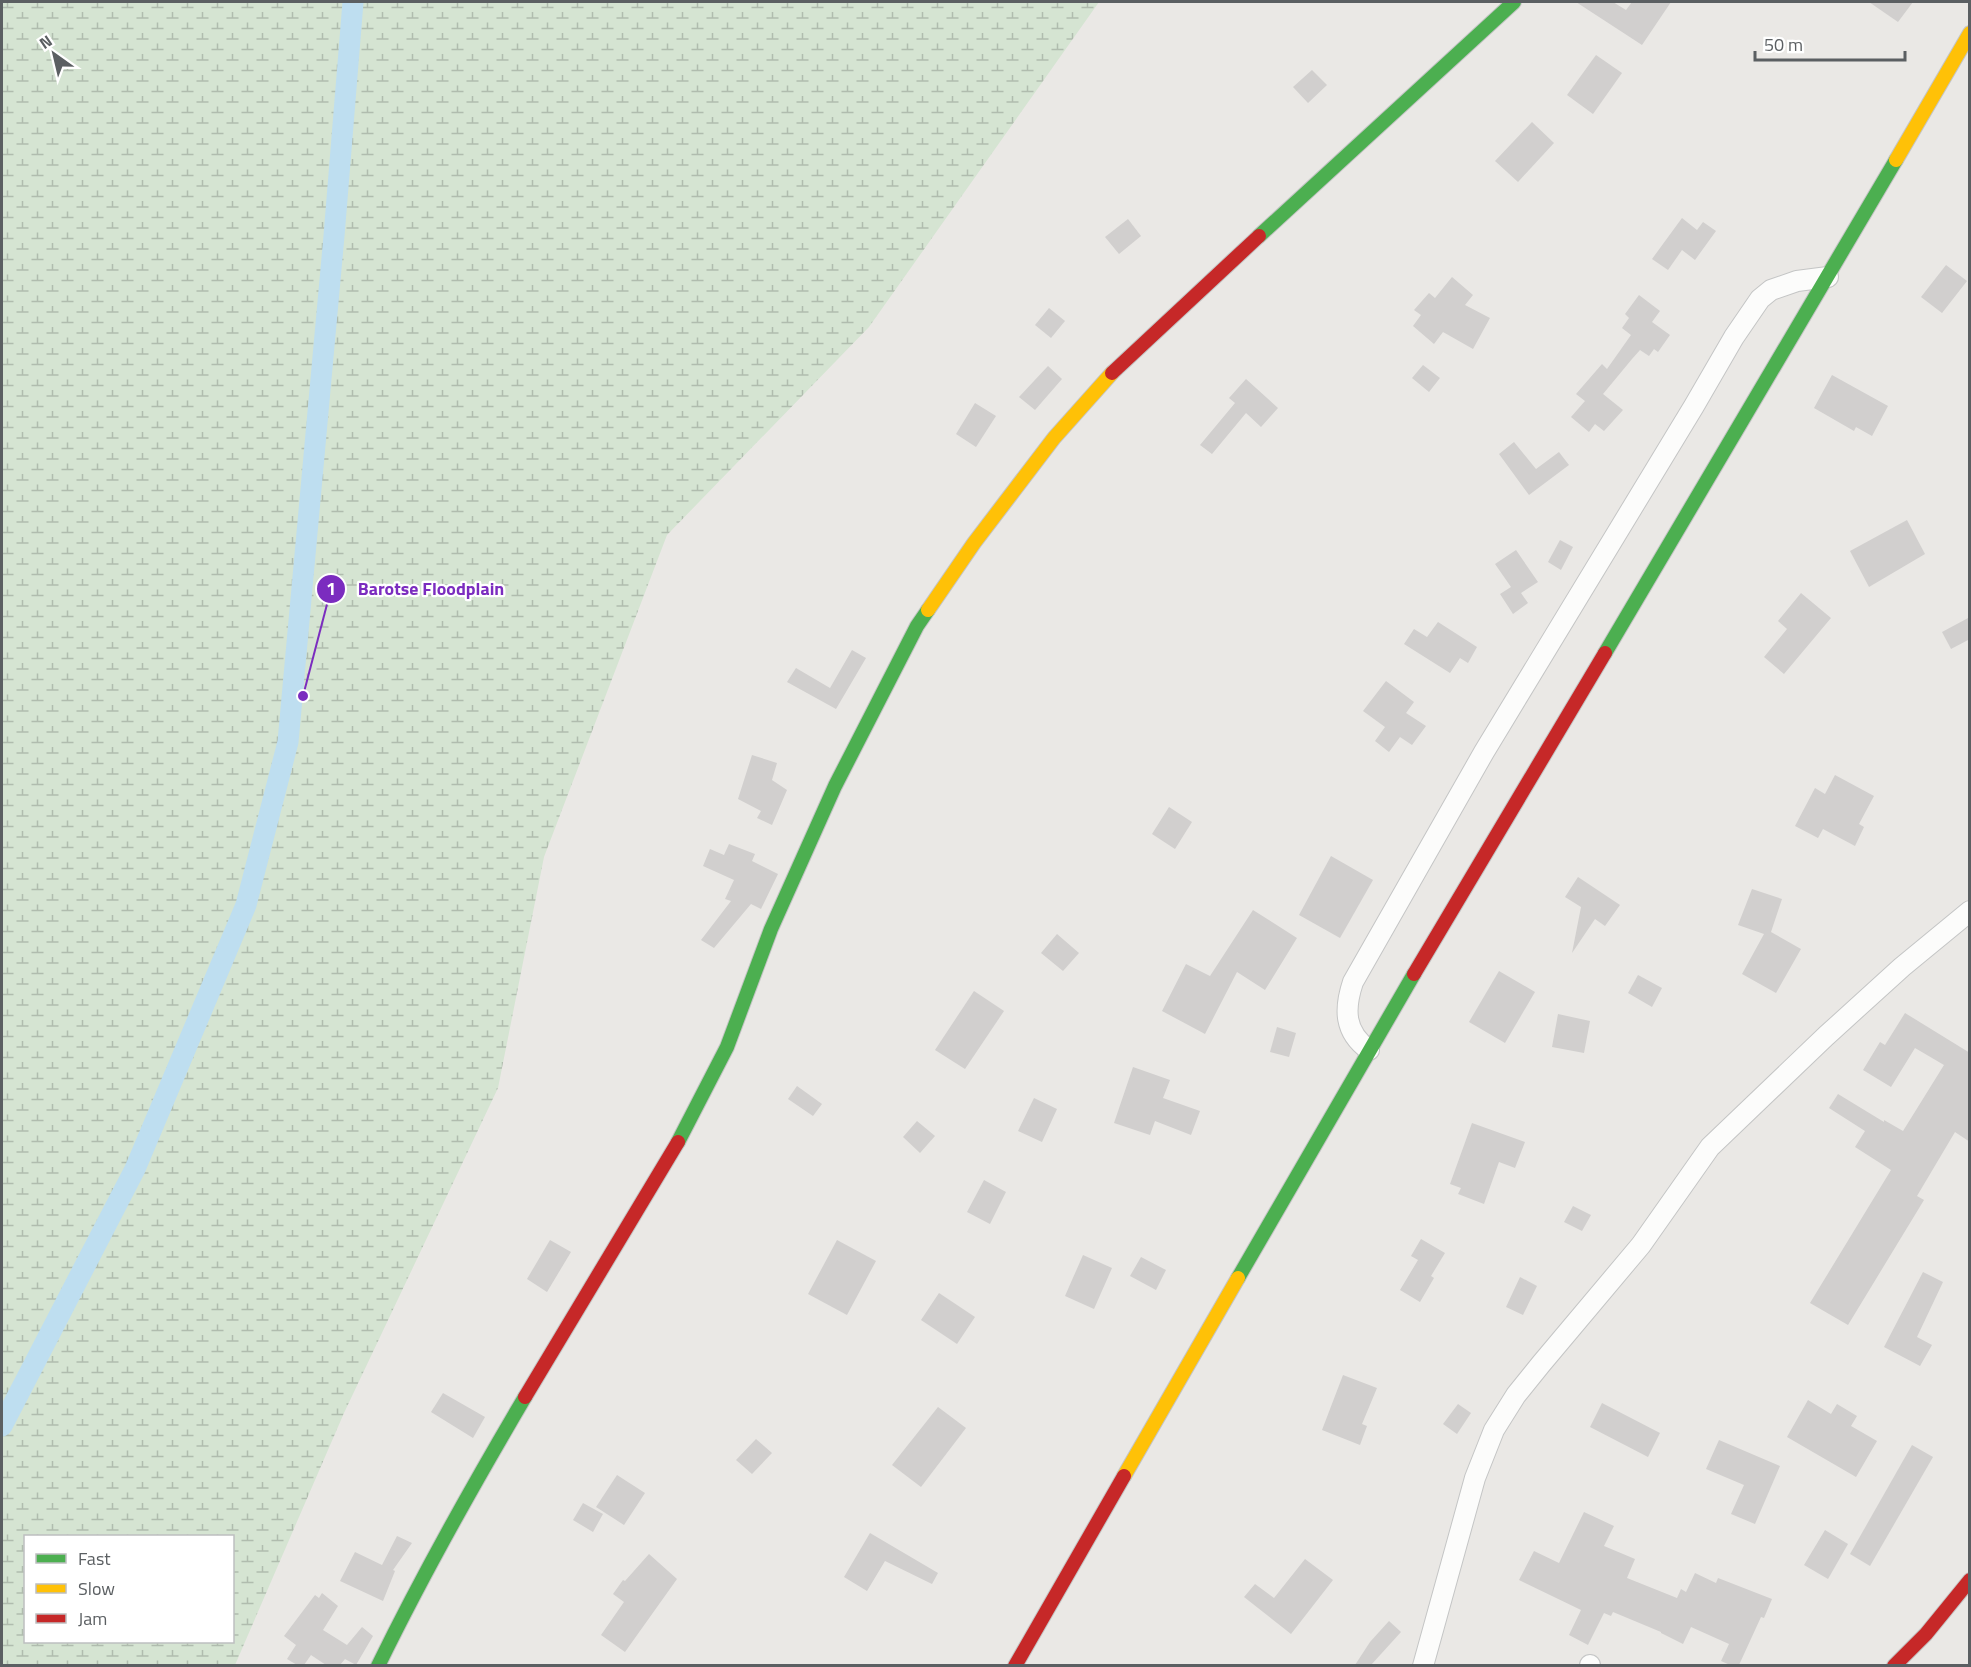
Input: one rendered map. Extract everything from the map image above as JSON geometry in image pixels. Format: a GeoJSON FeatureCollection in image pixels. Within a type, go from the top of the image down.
{"type":"FeatureCollection","features":[{"type":"Feature","properties":{"kind":"street"},"geometry":{"type":"LineString","coordinates":[[378,1665],[409,1602],[478,1477],[683,1133],[727,1047],[771,930],[835,786],[917,626],[974,543],[1053,438],[1113,372],[1514,2]]}},
{"type":"Feature","properties":{"kind":"street"},"geometry":{"type":"LineString","coordinates":[[1015,1665],[1369,1050],[1828,277],[1970,33]]}},
{"type":"Feature","properties":{"kind":"street"},"geometry":{"type":"LineString","coordinates":[[1369,1050],[1359,1043],[1350,1025],[1347,999],[1353,982],[1484,752],[1734,337],[1760,299],[1771,290],[1781,286],[1797,281],[1828,277]]}},
{"type":"Feature","properties":{"kind":"street"},"geometry":{"type":"LineString","coordinates":[[1423,1665],[1475,1478],[1494,1430],[1516,1395],[1641,1245],[1710,1148],[1876,990],[1970,911]]}},
{"type":"Feature","properties":{"kind":"street"},"geometry":{"type":"LineString","coordinates":[[1894,1665],[1926,1634],[1970,1580]]}},
{"type":"Feature","properties":{"kind":"green space"},"geometry":{"type":"Polygon","coordinates":[[[2,2],[1099,2],[869,327],[667,535],[544,857],[498,1088],[344,1413],[235,1665],[2,1665],[2,2]]]}},
{"type":"Feature","properties":{"kind":"building"},"geometry":{"type":"Polygon","coordinates":[[[1576,2],[1613,2],[1626,10],[1632,2],[1671,2],[1642,45],[1576,2]]]}},
{"type":"Feature","properties":{"kind":"building"},"geometry":{"type":"Polygon","coordinates":[[[1869,2],[1913,2],[1898,22],[1869,2]]]}},
{"type":"Feature","properties":{"kind":"building"},"geometry":{"type":"Polygon","coordinates":[[[1596,55],[1622,73],[1593,114],[1567,95],[1596,55]]]}},
{"type":"Feature","properties":{"kind":"building"},"geometry":{"type":"Polygon","coordinates":[[[1312,70],[1327,85],[1308,103],[1293,87],[1312,70]]]}},
{"type":"Feature","properties":{"kind":"building"},"geometry":{"type":"Polygon","coordinates":[[[1532,122],[1554,143],[1518,182],[1495,161],[1532,122]]]}},
{"type":"Feature","properties":{"kind":"building"},"geometry":{"type":"Polygon","coordinates":[[[1682,218],[1697,230],[1703,222],[1716,231],[1695,260],[1682,250],[1668,270],[1652,259],[1682,218]]]}},
{"type":"Feature","properties":{"kind":"building"},"geometry":{"type":"Polygon","coordinates":[[[1128,219],[1141,236],[1119,254],[1105,237],[1128,219]]]}},
{"type":"Feature","properties":{"kind":"building"},"geometry":{"type":"Polygon","coordinates":[[[1946,265],[1967,281],[1942,313],[1921,297],[1946,265]]]}},
{"type":"Feature","properties":{"kind":"building"},"geometry":{"type":"Polygon","coordinates":[[[1452,277],[1473,295],[1465,305],[1490,318],[1473,349],[1443,332],[1434,344],[1413,326],[1421,315],[1414,310],[1429,293],[1435,298],[1452,277]]]}},
{"type":"Feature","properties":{"kind":"building"},"geometry":{"type":"Polygon","coordinates":[[[1639,295],[1660,311],[1652,322],[1670,335],[1658,352],[1654,349],[1649,356],[1640,350],[1632,359],[1603,394],[1623,410],[1604,431],[1595,424],[1589,432],[1571,417],[1585,401],[1576,394],[1602,364],[1607,369],[1631,335],[1622,328],[1629,318],[1625,314],[1639,295]]]}},
{"type":"Feature","properties":{"kind":"building"},"geometry":{"type":"Polygon","coordinates":[[[1049,308],[1065,321],[1051,338],[1035,325],[1049,308]]]}},
{"type":"Feature","properties":{"kind":"building"},"geometry":{"type":"Polygon","coordinates":[[[1423,365],[1440,378],[1429,392],[1412,378],[1423,365]]]}},
{"type":"Feature","properties":{"kind":"building"},"geometry":{"type":"Polygon","coordinates":[[[1048,366],[1062,379],[1035,410],[1019,397],[1048,366]]]}},
{"type":"Feature","properties":{"kind":"building"},"geometry":{"type":"Polygon","coordinates":[[[1832,375],[1888,406],[1872,436],[1856,427],[1854,431],[1814,408],[1832,375]]]}},
{"type":"Feature","properties":{"kind":"building"},"geometry":{"type":"Polygon","coordinates":[[[1246,379],[1278,408],[1261,427],[1246,413],[1212,454],[1200,445],[1235,403],[1229,398],[1246,379]]]}},
{"type":"Feature","properties":{"kind":"building"},"geometry":{"type":"Polygon","coordinates":[[[975,403],[996,416],[976,447],[956,434],[975,403]]]}},
{"type":"Feature","properties":{"kind":"building"},"geometry":{"type":"Polygon","coordinates":[[[1514,442],[1536,469],[1559,452],[1569,465],[1529,495],[1499,454],[1514,442]]]}},
{"type":"Feature","properties":{"kind":"building"},"geometry":{"type":"Polygon","coordinates":[[[1907,520],[1925,554],[1869,587],[1850,551],[1907,520]]]}},
{"type":"Feature","properties":{"kind":"building"},"geometry":{"type":"Polygon","coordinates":[[[1560,540],[1573,547],[1561,570],[1548,562],[1560,540]]]}},
{"type":"Feature","properties":{"kind":"building"},"geometry":{"type":"Polygon","coordinates":[[[1516,550],[1538,582],[1521,593],[1528,603],[1513,614],[1500,594],[1511,587],[1495,564],[1516,550]]]}},
{"type":"Feature","properties":{"kind":"building"},"geometry":{"type":"Polygon","coordinates":[[[1801,593],[1831,618],[1784,674],[1764,657],[1787,629],[1778,621],[1801,593]]]}},
{"type":"Feature","properties":{"kind":"building"},"geometry":{"type":"Polygon","coordinates":[[[1970,617],[1970,639],[1951,649],[1942,632],[1970,617]]]}},
{"type":"Feature","properties":{"kind":"building"},"geometry":{"type":"Polygon","coordinates":[[[1438,622],[1477,647],[1468,663],[1460,658],[1450,673],[1404,644],[1414,629],[1427,637],[1438,622]]]}},
{"type":"Feature","properties":{"kind":"building"},"geometry":{"type":"Polygon","coordinates":[[[852,650],[866,658],[836,709],[787,682],[796,668],[830,688],[852,650]]]}},
{"type":"Feature","properties":{"kind":"building"},"geometry":{"type":"Polygon","coordinates":[[[1386,681],[1414,702],[1406,713],[1426,726],[1412,745],[1400,737],[1389,752],[1375,741],[1385,727],[1363,711],[1386,681]]]}},
{"type":"Feature","properties":{"kind":"building"},"geometry":{"type":"Polygon","coordinates":[[[752,755],[777,763],[772,780],[787,790],[772,825],[757,818],[761,811],[738,799],[752,755]]]}},
{"type":"Feature","properties":{"kind":"building"},"geometry":{"type":"Polygon","coordinates":[[[1835,775],[1874,796],[1859,824],[1864,827],[1855,846],[1823,829],[1818,838],[1795,826],[1815,788],[1825,794],[1835,775]]]}},
{"type":"Feature","properties":{"kind":"building"},"geometry":{"type":"Polygon","coordinates":[[[1169,807],[1192,822],[1175,849],[1152,834],[1169,807]]]}},
{"type":"Feature","properties":{"kind":"building"},"geometry":{"type":"Polygon","coordinates":[[[729,844],[755,854],[752,861],[778,874],[761,909],[751,904],[714,948],[701,940],[731,901],[725,899],[734,880],[703,866],[710,849],[724,855],[729,844]]]}},
{"type":"Feature","properties":{"kind":"building"},"geometry":{"type":"Polygon","coordinates":[[[1331,856],[1373,880],[1340,938],[1299,915],[1331,856]]]}},
{"type":"Feature","properties":{"kind":"building"},"geometry":{"type":"Polygon","coordinates":[[[1578,877],[1620,905],[1605,926],[1595,919],[1572,953],[1581,907],[1565,897],[1578,877]]]}},
{"type":"Feature","properties":{"kind":"building"},"geometry":{"type":"Polygon","coordinates":[[[1752,889],[1782,899],[1771,932],[1801,949],[1776,993],[1742,974],[1764,934],[1738,925],[1752,889]]]}},
{"type":"Feature","properties":{"kind":"building"},"geometry":{"type":"Polygon","coordinates":[[[1253,910],[1297,938],[1265,990],[1237,972],[1205,1034],[1162,1011],[1186,964],[1210,976],[1253,910]]]}},
{"type":"Feature","properties":{"kind":"building"},"geometry":{"type":"Polygon","coordinates":[[[1057,934],[1079,953],[1063,971],[1041,953],[1057,934]]]}},
{"type":"Feature","properties":{"kind":"building"},"geometry":{"type":"Polygon","coordinates":[[[1499,971],[1535,992],[1505,1043],[1469,1022],[1499,971]]]}},
{"type":"Feature","properties":{"kind":"building"},"geometry":{"type":"Polygon","coordinates":[[[1638,975],[1662,988],[1652,1007],[1628,993],[1638,975]]]}},
{"type":"Feature","properties":{"kind":"building"},"geometry":{"type":"Polygon","coordinates":[[[974,991],[1004,1011],[965,1069],[935,1050],[974,991]]]}},
{"type":"Feature","properties":{"kind":"building"},"geometry":{"type":"Polygon","coordinates":[[[1905,1013],[1970,1053],[1970,1142],[1955,1132],[1917,1196],[1924,1200],[1848,1325],[1810,1303],[1891,1170],[1855,1147],[1865,1131],[1829,1108],[1838,1094],[1903,1131],[1944,1065],[1915,1048],[1891,1087],[1863,1070],[1880,1042],[1885,1045],[1905,1013]]]}},
{"type":"Feature","properties":{"kind":"building"},"geometry":{"type":"Polygon","coordinates":[[[1558,1014],[1590,1021],[1584,1053],[1552,1047],[1558,1014]]]}},
{"type":"Feature","properties":{"kind":"building"},"geometry":{"type":"Polygon","coordinates":[[[1277,1027],[1296,1033],[1289,1057],[1270,1052],[1277,1027]]]}},
{"type":"Feature","properties":{"kind":"building"},"geometry":{"type":"Polygon","coordinates":[[[1133,1067],[1170,1080],[1163,1098],[1200,1111],[1191,1135],[1155,1121],[1150,1135],[1114,1123],[1133,1067]]]}},
{"type":"Feature","properties":{"kind":"building"},"geometry":{"type":"Polygon","coordinates":[[[797,1086],[822,1104],[813,1116],[788,1099],[797,1086]]]}},
{"type":"Feature","properties":{"kind":"building"},"geometry":{"type":"Polygon","coordinates":[[[1034,1098],[1057,1109],[1042,1142],[1018,1131],[1034,1098]]]}},
{"type":"Feature","properties":{"kind":"building"},"geometry":{"type":"Polygon","coordinates":[[[917,1121],[935,1136],[920,1153],[903,1137],[917,1121]]]}},
{"type":"Feature","properties":{"kind":"building"},"geometry":{"type":"Polygon","coordinates":[[[1472,1123],[1525,1142],[1515,1168],[1499,1162],[1484,1204],[1458,1194],[1461,1188],[1450,1184],[1472,1123]]]}},
{"type":"Feature","properties":{"kind":"building"},"geometry":{"type":"Polygon","coordinates":[[[984,1180],[1006,1192],[990,1224],[967,1212],[984,1180]]]}},
{"type":"Feature","properties":{"kind":"building"},"geometry":{"type":"Polygon","coordinates":[[[1573,1206],[1591,1215],[1582,1231],[1564,1222],[1573,1206]]]}},
{"type":"Feature","properties":{"kind":"building"},"geometry":{"type":"Polygon","coordinates":[[[1421,1239],[1445,1253],[1431,1276],[1434,1278],[1420,1302],[1400,1290],[1418,1260],[1411,1256],[1421,1239]]]}},
{"type":"Feature","properties":{"kind":"building"},"geometry":{"type":"Polygon","coordinates":[[[550,1240],[571,1252],[547,1292],[527,1279],[550,1240]]]}},
{"type":"Feature","properties":{"kind":"building"},"geometry":{"type":"Polygon","coordinates":[[[837,1240],[876,1261],[847,1315],[808,1294],[837,1240]]]}},
{"type":"Feature","properties":{"kind":"building"},"geometry":{"type":"Polygon","coordinates":[[[1083,1255],[1112,1268],[1094,1309],[1065,1296],[1083,1255]]]}},
{"type":"Feature","properties":{"kind":"building"},"geometry":{"type":"Polygon","coordinates":[[[1141,1257],[1166,1270],[1156,1290],[1130,1276],[1141,1257]]]}},
{"type":"Feature","properties":{"kind":"building"},"geometry":{"type":"Polygon","coordinates":[[[1923,1272],[1943,1282],[1917,1337],[1932,1345],[1920,1366],[1884,1347],[1923,1272]]]}},
{"type":"Feature","properties":{"kind":"building"},"geometry":{"type":"Polygon","coordinates":[[[1520,1277],[1537,1286],[1523,1315],[1506,1307],[1520,1277]]]}},
{"type":"Feature","properties":{"kind":"building"},"geometry":{"type":"Polygon","coordinates":[[[939,1293],[975,1317],[957,1344],[921,1320],[939,1293]]]}},
{"type":"Feature","properties":{"kind":"building"},"geometry":{"type":"Polygon","coordinates":[[[1343,1375],[1377,1388],[1362,1424],[1367,1426],[1360,1445],[1322,1430],[1343,1375]]]}},
{"type":"Feature","properties":{"kind":"building"},"geometry":{"type":"Polygon","coordinates":[[[443,1393],[485,1417],[473,1438],[431,1412],[443,1393]]]}},
{"type":"Feature","properties":{"kind":"building"},"geometry":{"type":"Polygon","coordinates":[[[1808,1400],[1831,1414],[1837,1404],[1857,1416],[1851,1426],[1877,1441],[1856,1477],[1787,1437],[1808,1400]]]}},
{"type":"Feature","properties":{"kind":"building"},"geometry":{"type":"Polygon","coordinates":[[[1602,1403],[1660,1433],[1648,1457],[1590,1427],[1602,1403]]]}},
{"type":"Feature","properties":{"kind":"building"},"geometry":{"type":"Polygon","coordinates":[[[1458,1404],[1471,1413],[1457,1434],[1443,1424],[1458,1404]]]}},
{"type":"Feature","properties":{"kind":"building"},"geometry":{"type":"Polygon","coordinates":[[[938,1407],[966,1428],[921,1487],[892,1465],[938,1407]]]}},
{"type":"Feature","properties":{"kind":"building"},"geometry":{"type":"Polygon","coordinates":[[[756,1439],[772,1453],[752,1474],[736,1460],[756,1439]]]}},
{"type":"Feature","properties":{"kind":"building"},"geometry":{"type":"Polygon","coordinates":[[[1719,1440],[1780,1466],[1755,1524],[1731,1514],[1744,1485],[1706,1469],[1719,1440]]]}},
{"type":"Feature","properties":{"kind":"building"},"geometry":{"type":"Polygon","coordinates":[[[1912,1445],[1933,1457],[1870,1566],[1850,1554],[1912,1445]]]}},
{"type":"Feature","properties":{"kind":"building"},"geometry":{"type":"Polygon","coordinates":[[[617,1475],[645,1493],[624,1525],[596,1507],[617,1475]]]}},
{"type":"Feature","properties":{"kind":"building"},"geometry":{"type":"Polygon","coordinates":[[[583,1503],[603,1514],[593,1532],[573,1520],[583,1503]]]}},
{"type":"Feature","properties":{"kind":"building"},"geometry":{"type":"Polygon","coordinates":[[[1584,1512],[1614,1526],[1604,1546],[1635,1559],[1627,1578],[1677,1598],[1681,1589],[1686,1592],[1695,1573],[1716,1583],[1718,1578],[1772,1599],[1739,1665],[1730,1665],[1721,1661],[1729,1644],[1691,1627],[1683,1644],[1613,1612],[1611,1616],[1604,1613],[1588,1645],[1569,1635],[1581,1610],[1519,1580],[1534,1551],[1559,1563],[1584,1512]]]}},
{"type":"Feature","properties":{"kind":"building"},"geometry":{"type":"Polygon","coordinates":[[[1825,1530],[1848,1544],[1828,1579],[1804,1565],[1825,1530]]]}},
{"type":"Feature","properties":{"kind":"building"},"geometry":{"type":"Polygon","coordinates":[[[870,1533],[938,1573],[932,1584],[885,1561],[867,1591],[844,1577],[870,1533]]]}},
{"type":"Feature","properties":{"kind":"building"},"geometry":{"type":"Polygon","coordinates":[[[397,1536],[412,1543],[393,1570],[395,1571],[383,1601],[340,1581],[355,1552],[382,1565],[397,1536]]]}},
{"type":"Feature","properties":{"kind":"building"},"geometry":{"type":"Polygon","coordinates":[[[649,1554],[677,1579],[625,1652],[601,1635],[624,1602],[613,1594],[623,1580],[625,1581],[649,1554]]]}},
{"type":"Feature","properties":{"kind":"building"},"geometry":{"type":"Polygon","coordinates":[[[1305,1559],[1333,1580],[1291,1634],[1244,1597],[1255,1584],[1274,1598],[1305,1559]]]}},
{"type":"Feature","properties":{"kind":"building"},"geometry":{"type":"Polygon","coordinates":[[[322,1593],[338,1606],[323,1630],[347,1645],[362,1627],[373,1636],[356,1665],[345,1659],[340,1665],[326,1665],[311,1655],[304,1665],[297,1665],[287,1659],[296,1645],[284,1636],[315,1595],[319,1598],[322,1593]]]}},
{"type":"Feature","properties":{"kind":"building"},"geometry":{"type":"Polygon","coordinates":[[[1389,1621],[1401,1632],[1371,1665],[1355,1665],[1370,1642],[1389,1621]]]}},
{"type":"Feature","properties":{"kind":"waterway"},"geometry":{"type":"LineString","coordinates":[[2,1426],[135,1169],[246,905],[288,742],[353,2]]}},
{"type":"Feature","properties":{"kind":"traffic: fast"},"geometry":{"type":"LineString","coordinates":[[1259,236],[1514,2]]}},
{"type":"Feature","properties":{"kind":"traffic: fast"},"geometry":{"type":"LineString","coordinates":[[1605,653],[1896,160]]}},
{"type":"Feature","properties":{"kind":"traffic: fast"},"geometry":{"type":"LineString","coordinates":[[678,1142],[727,1047],[771,929],[835,786],[917,626],[928,610]]}},
{"type":"Feature","properties":{"kind":"traffic: fast"},"geometry":{"type":"LineString","coordinates":[[1238,1278],[1414,974]]}},
{"type":"Feature","properties":{"kind":"traffic: fast"},"geometry":{"type":"LineString","coordinates":[[378,1666],[449,1530],[525,1397]]}},
{"type":"Feature","properties":{"kind":"traffic: slow"},"geometry":{"type":"LineString","coordinates":[[1896,160],[1970,33]]}},
{"type":"Feature","properties":{"kind":"traffic: slow"},"geometry":{"type":"LineString","coordinates":[[928,610],[974,543],[1054,438],[1112,373]]}},
{"type":"Feature","properties":{"kind":"traffic: slow"},"geometry":{"type":"LineString","coordinates":[[1124,1476],[1238,1278]]}},
{"type":"Feature","properties":{"kind":"traffic: jam"},"geometry":{"type":"LineString","coordinates":[[1112,373],[1259,236]]}},
{"type":"Feature","properties":{"kind":"traffic: jam"},"geometry":{"type":"LineString","coordinates":[[1414,974],[1605,653]]}},
{"type":"Feature","properties":{"kind":"traffic: jam"},"geometry":{"type":"LineString","coordinates":[[525,1397],[678,1142]]}},
{"type":"Feature","properties":{"kind":"traffic: jam"},"geometry":{"type":"LineString","coordinates":[[1015,1666],[1124,1476]]}},
{"type":"Feature","properties":{"kind":"traffic: jam"},"geometry":{"type":"LineString","coordinates":[[1894,1666],[1926,1634],[1970,1580]]}},
{"type":"Feature","properties":{"kind":"place","name":"Barotse Floodplain"},"geometry":{"type":"Point","coordinates":[303,696]}}]}
